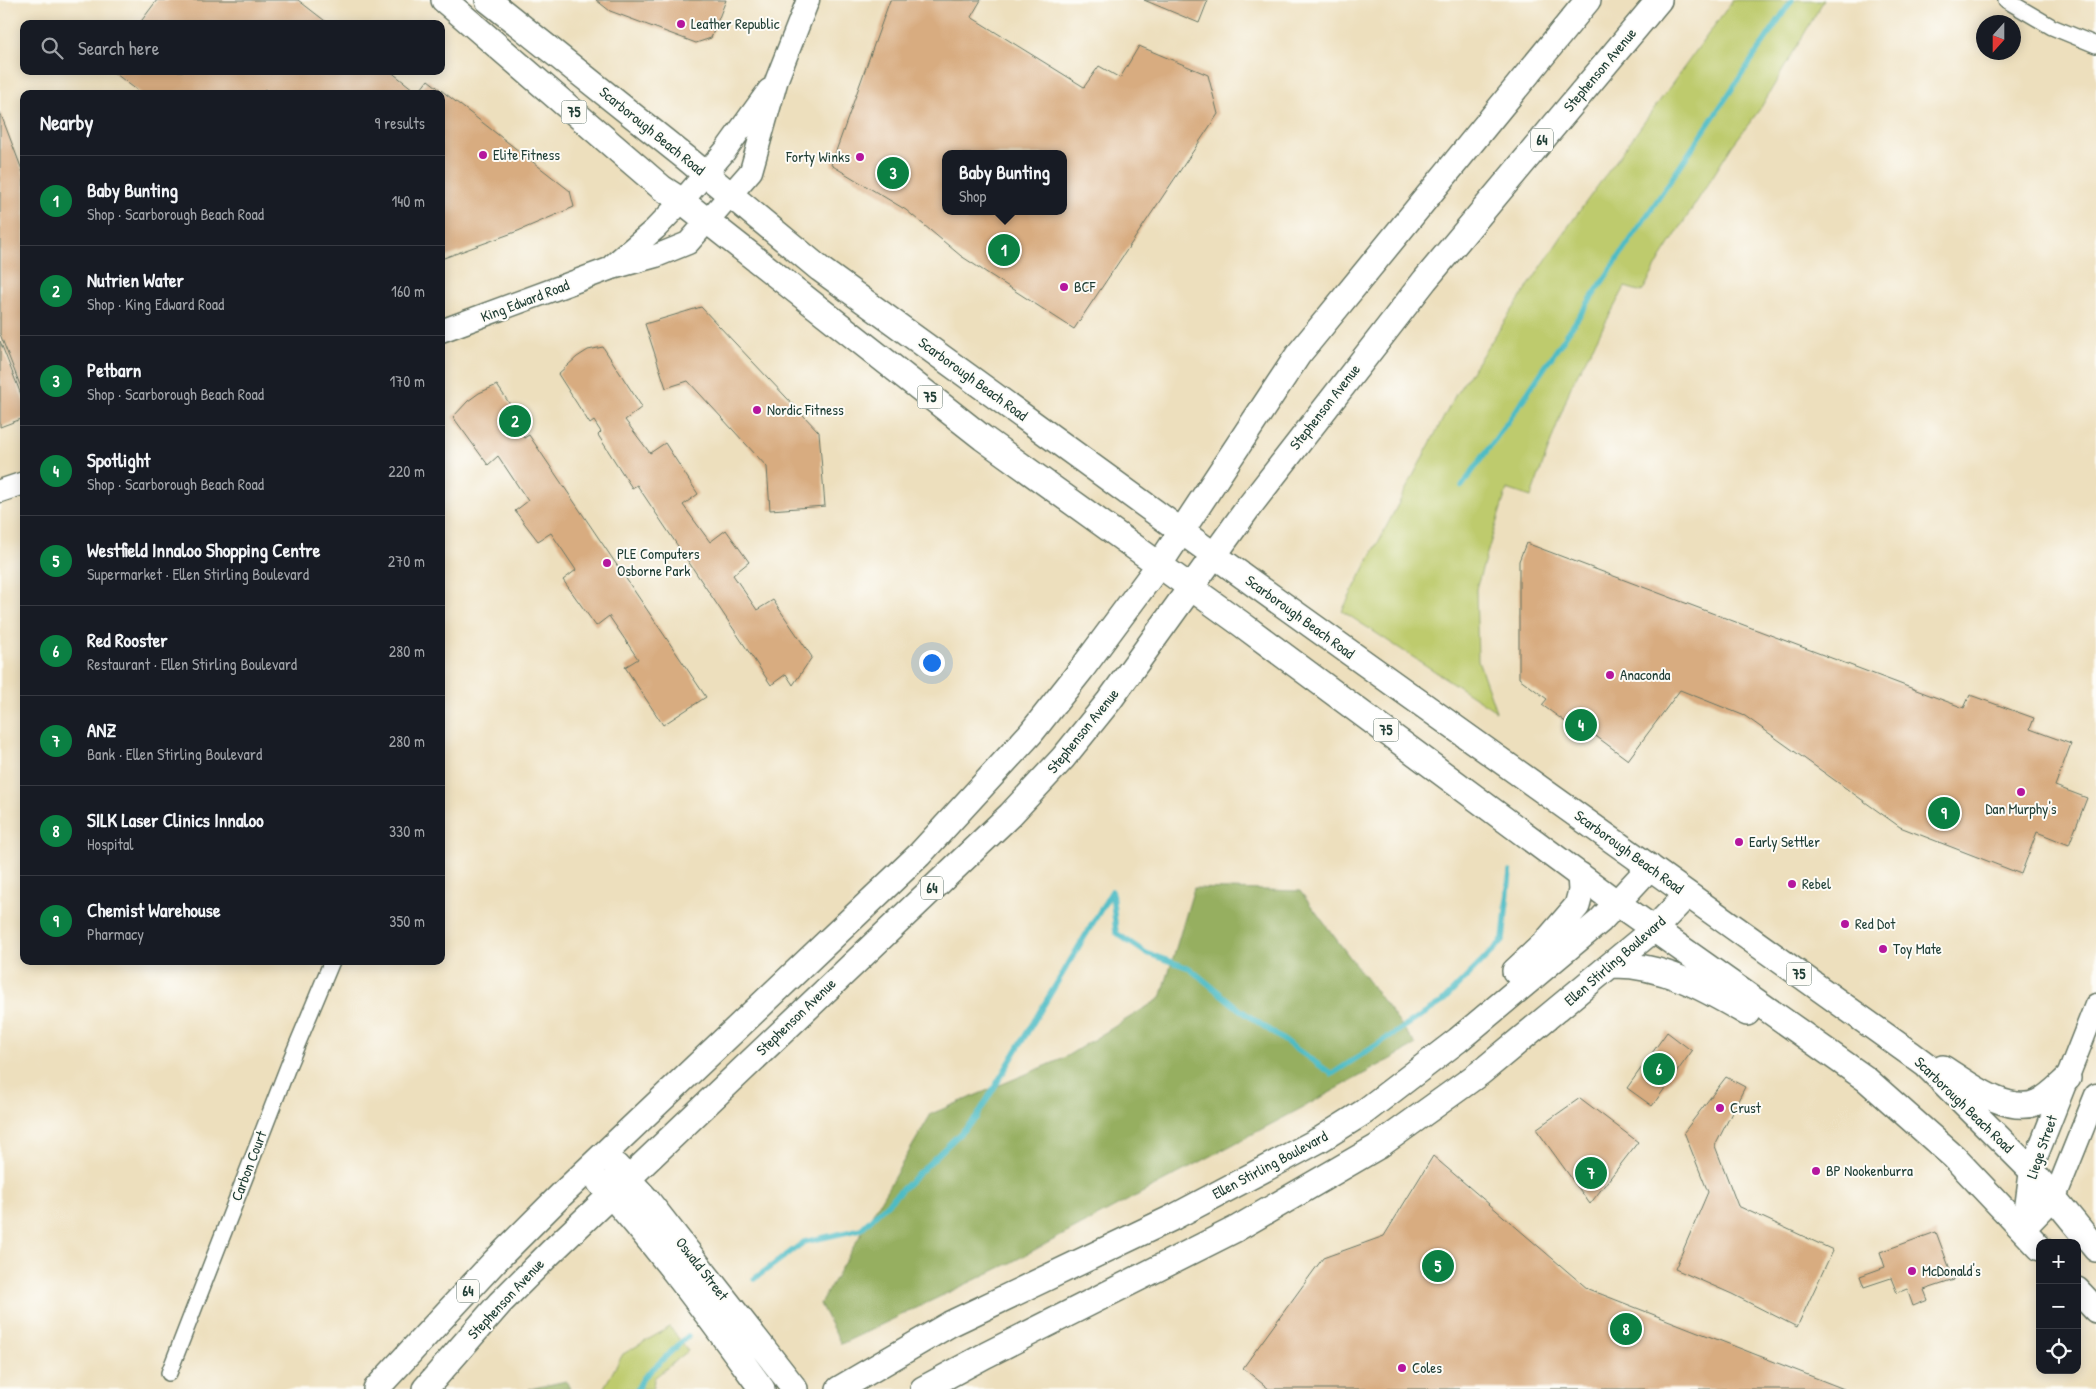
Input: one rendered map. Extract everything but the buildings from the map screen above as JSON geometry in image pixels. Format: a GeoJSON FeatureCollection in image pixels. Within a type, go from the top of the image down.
{"type":"FeatureCollection","features":[{"type":"Feature","properties":{"kind":"main road","name":"75"},"geometry":{"type":"LineString","coordinates":[[444,0],[662,188],[708,221],[983,438],[1297,665],[1654,929],[1866,1079],[1954,1158],[2036,1244]]}},
{"type":"Feature","properties":{"kind":"main road","name":"Scarborough Beach Road"},"geometry":{"type":"LineString","coordinates":[[488,0],[705,173],[820,269],[1650,866],[1687,895],[1926,1065],[2031,1170],[2096,1249]]}},
{"type":"Feature","properties":{"kind":"main road"},"geometry":{"type":"LineString","coordinates":[[777,79],[808,0]]}},
{"type":"Feature","properties":{"kind":"main road","name":"64"},"geometry":{"type":"LineString","coordinates":[[376,1389],[495,1261],[596,1161],[919,855],[1031,733],[1081,670],[1159,565],[1298,355],[1588,0]]}},
{"type":"Feature","properties":{"kind":"main road","name":"Stephenson Avenue"},"geometry":{"type":"LineString","coordinates":[[425,1389],[500,1303],[619,1186],[1010,815],[1063,758],[1103,708],[1307,429],[1425,280],[1659,0]]}},
{"type":"Feature","properties":{"kind":"main road","name":"King Edward Road"},"geometry":{"type":"LineString","coordinates":[[608,269],[654,229],[682,201],[725,152],[777,79]]}},
{"type":"Feature","properties":{"kind":"main road","name":"King Edward Road"},"geometry":{"type":"LineString","coordinates":[[445,330],[608,269],[656,256],[688,243],[751,171],[777,79]]}},
{"type":"Feature","properties":{"kind":"main road"},"geometry":{"type":"LineString","coordinates":[[0,491],[20,484]]}},
{"type":"Feature","properties":{"kind":"main road","name":"Ellen Stirling Boulevard"},"geometry":{"type":"LineString","coordinates":[[839,1389],[950,1324],[1174,1217],[1321,1139],[1364,1112],[1458,1040],[1600,921],[1650,866]]}},
{"type":"Feature","properties":{"kind":"main road"},"geometry":{"type":"LineString","coordinates":[[1458,1040],[1487,998],[1546,942],[1578,906],[1581,891],[1580,875]]}},
{"type":"Feature","properties":{"kind":"main road","name":"Ellen Stirling Boulevard"},"geometry":{"type":"LineString","coordinates":[[923,1389],[986,1355],[1236,1229],[1377,1147],[1480,1073],[1654,929],[1687,895]]}},
{"type":"Feature","properties":{"kind":"main road"},"geometry":{"type":"LineString","coordinates":[[1612,965],[1636,965],[1669,974],[1703,987],[1783,1033],[1822,1048]]}},
{"type":"Feature","properties":{"kind":"main road","name":"Liege Street"},"geometry":{"type":"LineString","coordinates":[[2023,1230],[2031,1170],[2096,1005]]}},
{"type":"Feature","properties":{"kind":"main road"},"geometry":{"type":"LineString","coordinates":[[1911,1054],[1932,1062],[1986,1095],[2015,1106],[2027,1106],[2039,1102],[2068,1078]]}},
{"type":"Feature","properties":{"kind":"main road","name":"Liege Street"},"geometry":{"type":"LineString","coordinates":[[2023,1230],[2055,1197],[2096,1095]]}},
{"type":"Feature","properties":{"kind":"main road","name":"Oswald Street"},"geometry":{"type":"LineString","coordinates":[[596,1161],[619,1186],[648,1201],[795,1389]]}},
{"type":"Feature","properties":{"kind":"main road","name":"Oswald Street"},"geometry":{"type":"LineString","coordinates":[[619,1186],[631,1216],[698,1301],[762,1389]]}},
{"type":"Feature","properties":{"kind":"main road"},"geometry":{"type":"LineString","coordinates":[[2081,1294],[2096,1310]]}},
{"type":"Feature","properties":{"kind":"street"},"geometry":{"type":"LineString","coordinates":[[2006,0],[2052,27],[2096,45]]}},
{"type":"Feature","properties":{"kind":"street","name":"Carbon Court"},"geometry":{"type":"LineString","coordinates":[[170,1373],[184,1332],[288,1064],[330,965]]}},
{"type":"Feature","properties":{"kind":"green space"},"geometry":{"type":"Polygon","coordinates":[[[1733,0],[1824,0],[1760,109],[1732,146],[1661,258],[1642,292],[1625,287],[1571,386],[1531,497],[1507,489],[1476,589],[1478,660],[1496,711],[1342,611],[1456,394],[1570,224],[1733,0]]]}},
{"type":"Feature","properties":{"kind":"green space"},"geometry":{"type":"Polygon","coordinates":[[[1194,888],[1300,891],[1416,1045],[1010,1263],[841,1344],[820,1304],[931,1114],[1062,1059],[1161,998],[1194,888]]]}},
{"type":"Feature","properties":{"kind":"green space"},"geometry":{"type":"Polygon","coordinates":[[[670,1327],[688,1351],[654,1378],[653,1389],[603,1389],[623,1354],[670,1327]]]}},
{"type":"Feature","properties":{"kind":"green space"},"geometry":{"type":"Polygon","coordinates":[[[566,1381],[570,1389],[530,1389],[566,1381]]]}},
{"type":"Feature","properties":{"kind":"waterway"},"geometry":{"type":"LineString","coordinates":[[1462,486],[1518,407],[1792,0]]}},
{"type":"Feature","properties":{"kind":"waterway"},"geometry":{"type":"LineString","coordinates":[[754,1279],[804,1242],[861,1229],[976,1118],[1112,891],[1116,933],[1146,953],[1189,968],[1239,1009],[1332,1074],[1441,1003],[1503,940],[1510,872]]}},
{"type":"Feature","properties":{"kind":"waterway"},"geometry":{"type":"LineString","coordinates":[[637,1389],[643,1378],[688,1336]]}},
{"type":"Feature","properties":{"kind":"place","name":"Leather Republic"},"geometry":{"type":"Point","coordinates":[681,24]}},
{"type":"Feature","properties":{"kind":"place","name":"Elite Fitness"},"geometry":{"type":"Point","coordinates":[483,155]}},
{"type":"Feature","properties":{"kind":"place","name":"Forty Winks"},"geometry":{"type":"Point","coordinates":[860,157]}},
{"type":"Feature","properties":{"kind":"place","name":"Petbarn"},"geometry":{"type":"Point","coordinates":[893,173]}},
{"type":"Feature","properties":{"kind":"place","name":"Baby Bunting"},"geometry":{"type":"Point","coordinates":[1004,250]}},
{"type":"Feature","properties":{"kind":"place","name":"BCF"},"geometry":{"type":"Point","coordinates":[1064,287]}},
{"type":"Feature","properties":{"kind":"place","name":"Nordic Fitness"},"geometry":{"type":"Point","coordinates":[757,410]}},
{"type":"Feature","properties":{"kind":"place","name":"Nutrien Water"},"geometry":{"type":"Point","coordinates":[515,421]}},
{"type":"Feature","properties":{"kind":"place","name":"PLE Computers Osborne Park"},"geometry":{"type":"Point","coordinates":[607,563]}},
{"type":"Feature","properties":{"kind":"place","name":"Anaconda"},"geometry":{"type":"Point","coordinates":[1610,675]}},
{"type":"Feature","properties":{"kind":"place","name":"Spotlight"},"geometry":{"type":"Point","coordinates":[1581,725]}},
{"type":"Feature","properties":{"kind":"place","name":"Dan Murphy's"},"geometry":{"type":"Point","coordinates":[2021,792]}},
{"type":"Feature","properties":{"kind":"place","name":"Chemist Warehouse"},"geometry":{"type":"Point","coordinates":[1944,813]}},
{"type":"Feature","properties":{"kind":"place","name":"Early Settler"},"geometry":{"type":"Point","coordinates":[1739,842]}},
{"type":"Feature","properties":{"kind":"place","name":"Rebel"},"geometry":{"type":"Point","coordinates":[1792,884]}},
{"type":"Feature","properties":{"kind":"place","name":"Red Dot"},"geometry":{"type":"Point","coordinates":[1845,924]}},
{"type":"Feature","properties":{"kind":"place","name":"Toy Mate"},"geometry":{"type":"Point","coordinates":[1883,949]}},
{"type":"Feature","properties":{"kind":"place","name":"Red Rooster"},"geometry":{"type":"Point","coordinates":[1659,1069]}},
{"type":"Feature","properties":{"kind":"place","name":"Crust"},"geometry":{"type":"Point","coordinates":[1720,1108]}},
{"type":"Feature","properties":{"kind":"place","name":"BP Nookenburra"},"geometry":{"type":"Point","coordinates":[1816,1171]}},
{"type":"Feature","properties":{"kind":"place","name":"ANZ"},"geometry":{"type":"Point","coordinates":[1591,1173]}},
{"type":"Feature","properties":{"kind":"place","name":"Westfield Innaloo Shopping Centre"},"geometry":{"type":"Point","coordinates":[1438,1266]}},
{"type":"Feature","properties":{"kind":"place","name":"McDonald's"},"geometry":{"type":"Point","coordinates":[1912,1271]}},
{"type":"Feature","properties":{"kind":"place","name":"SILK Laser Clinics Innaloo"},"geometry":{"type":"Point","coordinates":[1626,1329]}},
{"type":"Feature","properties":{"kind":"place","name":"Coles"},"geometry":{"type":"Point","coordinates":[1402,1368]}}]}
